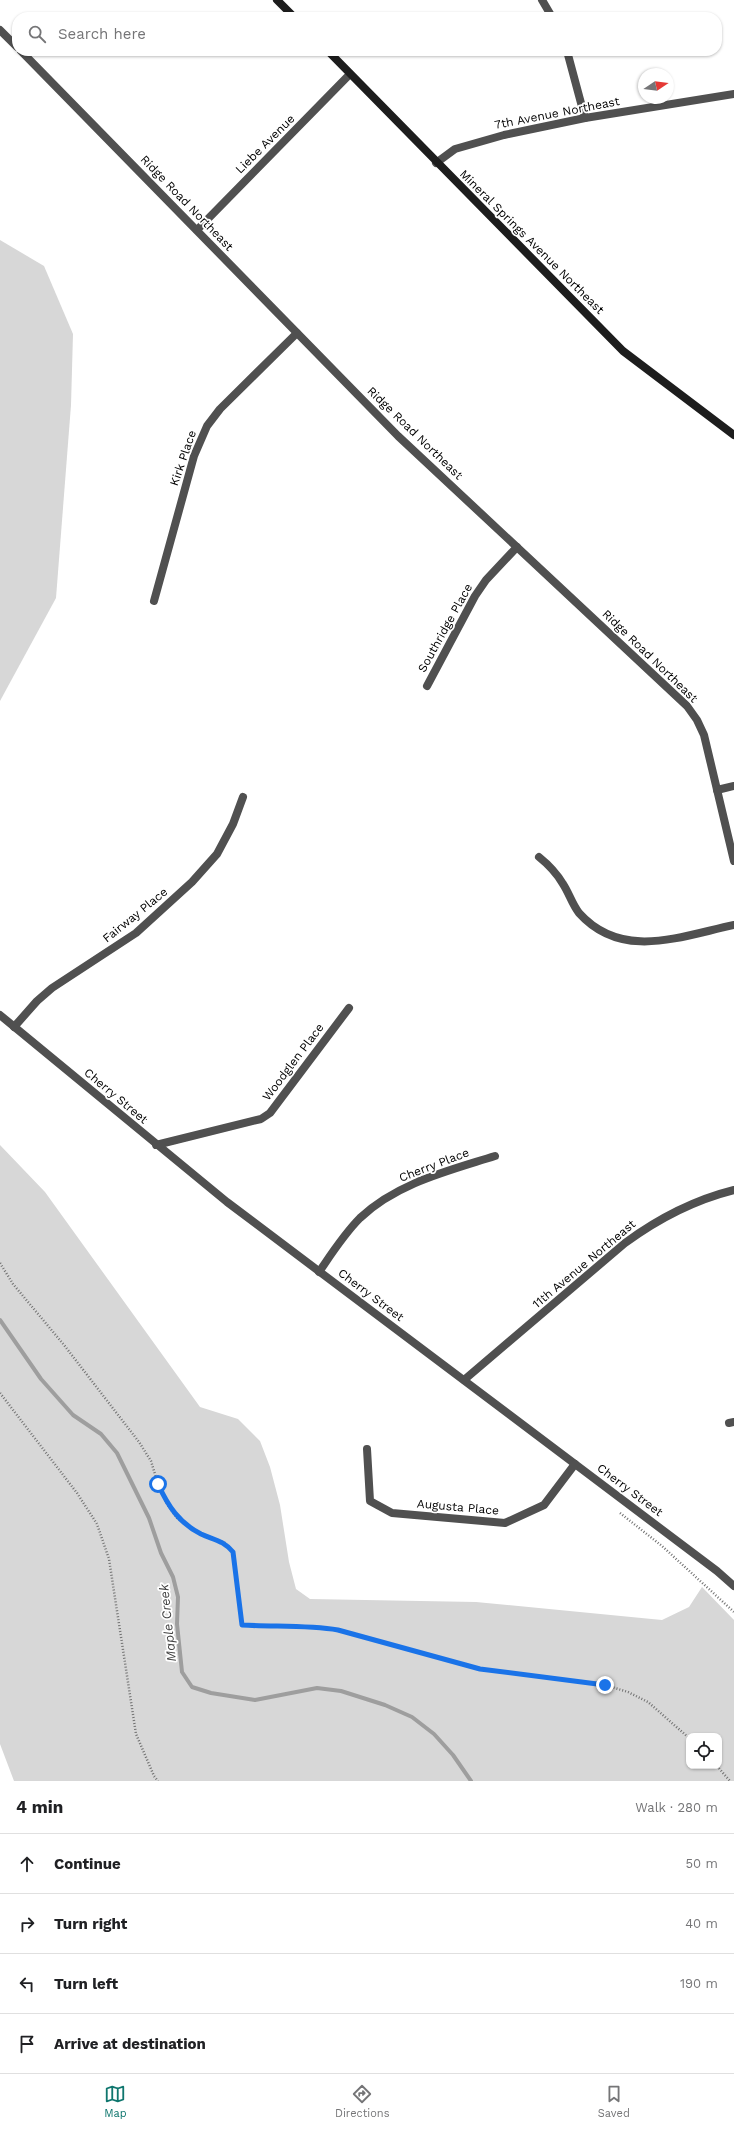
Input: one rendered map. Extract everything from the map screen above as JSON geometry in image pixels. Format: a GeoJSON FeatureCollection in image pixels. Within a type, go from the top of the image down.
{"type":"FeatureCollection","features":[{"type":"Feature","properties":{"kind":"main road"},"geometry":{"type":"LineString","coordinates":[[277,0],[289,12]]}},
{"type":"Feature","properties":{"kind":"main road","name":"Mineral Springs Avenue Northeast"},"geometry":{"type":"LineString","coordinates":[[333,56],[436,163],[623,351],[734,435]]}},
{"type":"Feature","properties":{"kind":"street"},"geometry":{"type":"LineString","coordinates":[[542,0],[549,12]]}},
{"type":"Feature","properties":{"kind":"street"},"geometry":{"type":"LineString","coordinates":[[0,30],[12,42]]}},
{"type":"Feature","properties":{"kind":"street","name":"Ridge Road Northeast"},"geometry":{"type":"LineString","coordinates":[[26,56],[398,436],[687,706],[697,720],[704,735],[734,861]]}},
{"type":"Feature","properties":{"kind":"street"},"geometry":{"type":"LineString","coordinates":[[568,56],[585,118]]}},
{"type":"Feature","properties":{"kind":"street","name":"Liebe Avenue"},"geometry":{"type":"LineString","coordinates":[[197,230],[350,74]]}},
{"type":"Feature","properties":{"kind":"street","name":"7th Avenue Northeast"},"geometry":{"type":"LineString","coordinates":[[436,163],[454,149],[504,135],[585,118],[734,94]]}},
{"type":"Feature","properties":{"kind":"street","name":"Kirk Place"},"geometry":{"type":"LineString","coordinates":[[154,601],[194,456],[208,426],[220,409],[297,333]]}},
{"type":"Feature","properties":{"kind":"street","name":"Southridge Place"},"geometry":{"type":"LineString","coordinates":[[427,686],[475,596],[486,580],[517,547]]}},
{"type":"Feature","properties":{"kind":"street"},"geometry":{"type":"LineString","coordinates":[[717,790],[734,786]]}},
{"type":"Feature","properties":{"kind":"street","name":"Fairway Place"},"geometry":{"type":"LineString","coordinates":[[14,1028],[37,1001],[52,988],[136,933],[192,882],[217,854],[233,824],[243,797]]}},
{"type":"Feature","properties":{"kind":"street"},"geometry":{"type":"LineString","coordinates":[[538,857],[553,869],[569,898],[586,920],[605,933],[621,940],[652,942],[734,925]]}},
{"type":"Feature","properties":{"kind":"street","name":"Woodglen Place"},"geometry":{"type":"LineString","coordinates":[[156,1145],[260,1119],[270,1113],[277,1106],[349,1008]]}},
{"type":"Feature","properties":{"kind":"street","name":"Cherry Street"},"geometry":{"type":"LineString","coordinates":[[0,1015],[227,1202],[711,1566],[734,1586]]}},
{"type":"Feature","properties":{"kind":"street","name":"Cherry Place"},"geometry":{"type":"LineString","coordinates":[[319,1272],[344,1236],[360,1218],[379,1203],[400,1190],[423,1180],[495,1156]]}},
{"type":"Feature","properties":{"kind":"street","name":"11th Avenue Northeast"},"geometry":{"type":"LineString","coordinates":[[464,1380],[625,1243],[648,1226],[697,1201],[734,1190]]}},
{"type":"Feature","properties":{"kind":"street","name":"Augusta Place"},"geometry":{"type":"LineString","coordinates":[[367,1449],[370,1501],[392,1513],[506,1523],[544,1505],[575,1464]]}},
{"type":"Feature","properties":{"kind":"path"},"geometry":{"type":"LineString","coordinates":[[0,1263],[13,1284],[64,1345],[139,1442],[151,1461],[158,1484],[167,1504],[177,1518],[201,1534],[225,1543],[233,1552],[242,1625],[282,1628],[316,1626],[338,1630],[480,1669],[605,1685],[628,1692],[648,1702],[686,1735]]}},
{"type":"Feature","properties":{"kind":"path"},"geometry":{"type":"LineString","coordinates":[[0,1392],[77,1493],[97,1524],[109,1559],[136,1734],[154,1776],[158,1781]]}},
{"type":"Feature","properties":{"kind":"path"},"geometry":{"type":"LineString","coordinates":[[720,1769],[730,1781]]}},
{"type":"Feature","properties":{"kind":"shaded area"},"geometry":{"type":"Polygon","coordinates":[[[0,240],[44,266],[73,334],[71,405],[56,598],[0,701],[0,240]]]}},
{"type":"Feature","properties":{"kind":"shaded area"},"geometry":{"type":"Polygon","coordinates":[[[0,1145],[45,1192],[200,1407],[238,1419],[260,1441],[270,1467],[280,1505],[289,1562],[296,1589],[310,1599],[476,1602],[662,1620],[689,1607],[702,1587],[734,1620],[734,1781],[14,1781],[0,1744],[0,1145]]]}},
{"type":"Feature","properties":{"kind":"waterway","name":"Maple Creek"},"geometry":{"type":"LineString","coordinates":[[0,1320],[41,1379],[73,1415],[101,1434],[117,1453],[149,1518],[161,1553],[173,1577],[178,1597],[177,1624],[182,1672],[192,1687],[211,1693],[255,1700],[317,1688],[341,1691],[385,1705],[412,1717],[434,1734],[453,1755],[471,1781]]}},
{"type":"Feature","properties":{"kind":"route"},"geometry":{"type":"LineString","coordinates":[[158,1484],[167,1504],[177,1518],[201,1534],[225,1543],[233,1552],[242,1625],[282,1628],[316,1626],[338,1630],[439,1659],[480,1669],[605,1685]]}}]}
